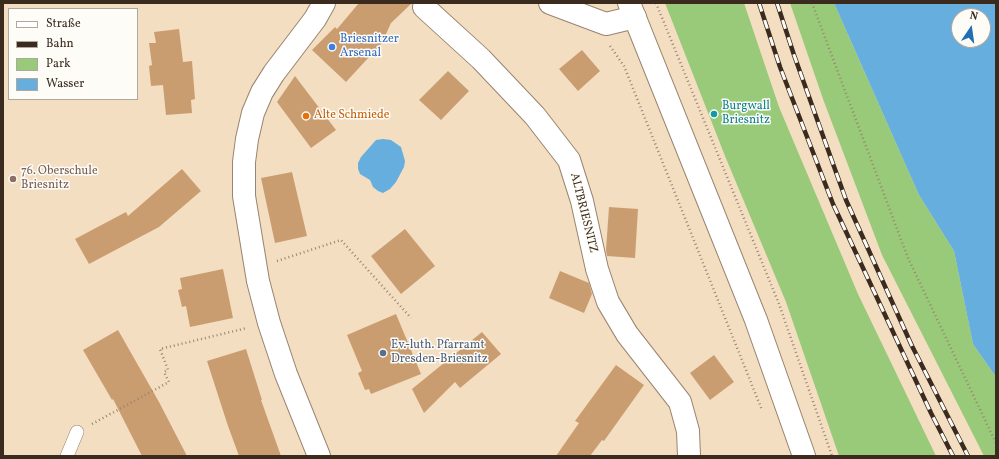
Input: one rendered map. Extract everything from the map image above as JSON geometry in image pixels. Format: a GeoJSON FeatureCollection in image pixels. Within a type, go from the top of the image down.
{"type":"FeatureCollection","features":[{"type":"Feature","properties":{"kind":"street"},"geometry":{"type":"LineString","coordinates":[[319,456],[286,374],[269,323],[256,268],[244,196],[244,162],[247,139],[252,119],[262,92],[274,73],[315,19],[324,3]]}},
{"type":"Feature","properties":{"kind":"street","name":"ALTBRIESNITZ"},"geometry":{"type":"LineString","coordinates":[[426,3],[424,7],[481,59],[535,116],[569,160],[582,201],[597,269],[608,302],[627,334],[680,402],[688,431],[689,456]]}},
{"type":"Feature","properties":{"kind":"street"},"geometry":{"type":"LineString","coordinates":[[550,3],[606,24],[632,10],[756,320],[804,456]]}},
{"type":"Feature","properties":{"kind":"lane"},"geometry":{"type":"LineString","coordinates":[[66,456],[77,432]]}},
{"type":"Feature","properties":{"kind":"path"},"geometry":{"type":"LineString","coordinates":[[656,3],[779,304],[832,456]]}},
{"type":"Feature","properties":{"kind":"path"},"geometry":{"type":"LineString","coordinates":[[812,3],[908,258],[996,443]]}},
{"type":"Feature","properties":{"kind":"path"},"geometry":{"type":"LineString","coordinates":[[606,42],[624,66],[765,417]]}},
{"type":"Feature","properties":{"kind":"path"},"geometry":{"type":"LineString","coordinates":[[256,268],[340,240],[411,318]]}},
{"type":"Feature","properties":{"kind":"path"},"geometry":{"type":"LineString","coordinates":[[77,432],[169,382],[164,372],[168,370],[160,349],[269,323]]}},
{"type":"Feature","properties":{"kind":"green space"},"geometry":{"type":"Polygon","coordinates":[[[665,3],[744,3],[779,107],[858,294],[936,456],[839,456],[786,302],[725,156],[665,3]]]}},
{"type":"Feature","properties":{"kind":"green space"},"geometry":{"type":"Polygon","coordinates":[[[790,3],[834,3],[919,195],[954,251],[973,344],[996,377],[996,456],[984,456],[882,255],[823,99],[790,3]]]}},
{"type":"Feature","properties":{"kind":"water"},"geometry":{"type":"Polygon","coordinates":[[[834,3],[996,3],[996,377],[973,344],[954,251],[919,195],[834,3]]]}},
{"type":"Feature","properties":{"kind":"water"},"geometry":{"type":"Polygon","coordinates":[[[376,140],[391,140],[401,147],[405,161],[404,167],[396,182],[390,189],[383,193],[373,187],[370,180],[360,174],[358,163],[361,157],[376,140]]]}},
{"type":"Feature","properties":{"kind":"building"},"geometry":{"type":"Polygon","coordinates":[[[359,3],[412,3],[391,23],[382,43],[346,82],[312,50],[335,27],[337,29],[359,3]]]}},
{"type":"Feature","properties":{"kind":"building"},"geometry":{"type":"Polygon","coordinates":[[[179,29],[183,62],[192,61],[195,99],[191,100],[192,113],[166,115],[163,85],[151,86],[149,66],[152,65],[149,43],[156,43],[154,32],[179,29]]]}},
{"type":"Feature","properties":{"kind":"building"},"geometry":{"type":"Polygon","coordinates":[[[582,50],[600,71],[578,91],[559,69],[582,50]]]}},
{"type":"Feature","properties":{"kind":"building"},"geometry":{"type":"Polygon","coordinates":[[[448,71],[469,91],[441,120],[419,100],[448,71]]]}},
{"type":"Feature","properties":{"kind":"building","name":"Alte Schmiede"},"geometry":{"type":"Polygon","coordinates":[[[295,76],[336,130],[311,148],[277,102],[295,76]]]}},
{"type":"Feature","properties":{"kind":"building"},"geometry":{"type":"Polygon","coordinates":[[[182,169],[201,191],[159,227],[89,264],[75,239],[126,212],[128,216],[182,169]]]}},
{"type":"Feature","properties":{"kind":"building"},"geometry":{"type":"Polygon","coordinates":[[[292,172],[307,236],[275,243],[261,178],[292,172]]]}},
{"type":"Feature","properties":{"kind":"building"},"geometry":{"type":"Polygon","coordinates":[[[609,207],[638,209],[635,258],[607,256],[606,250],[609,207]]]}},
{"type":"Feature","properties":{"kind":"building"},"geometry":{"type":"Polygon","coordinates":[[[405,229],[435,266],[401,294],[371,256],[405,229]]]}},
{"type":"Feature","properties":{"kind":"building"},"geometry":{"type":"Polygon","coordinates":[[[223,269],[233,318],[190,327],[186,306],[182,307],[178,290],[182,289],[180,278],[223,269]]]}},
{"type":"Feature","properties":{"kind":"building"},"geometry":{"type":"Polygon","coordinates":[[[560,271],[589,283],[592,294],[584,313],[549,298],[560,271]]]}},
{"type":"Feature","properties":{"kind":"building","name":"Ev.-luth. Pfarramt Dresden-Briesnitz"},"geometry":{"type":"Polygon","coordinates":[[[396,314],[421,374],[371,394],[369,389],[365,390],[358,373],[362,371],[347,335],[396,314]]]}},
{"type":"Feature","properties":{"kind":"building"},"geometry":{"type":"Polygon","coordinates":[[[118,330],[159,402],[187,456],[142,456],[113,399],[112,400],[83,350],[118,330]]]}},
{"type":"Feature","properties":{"kind":"building"},"geometry":{"type":"Polygon","coordinates":[[[482,332],[501,354],[460,388],[455,382],[424,413],[412,389],[482,332]]]}},
{"type":"Feature","properties":{"kind":"building"},"geometry":{"type":"Polygon","coordinates":[[[246,349],[261,400],[281,456],[239,456],[228,426],[207,361],[246,349]]]}},
{"type":"Feature","properties":{"kind":"building"},"geometry":{"type":"Polygon","coordinates":[[[714,355],[734,382],[710,400],[690,373],[714,355]]]}},
{"type":"Feature","properties":{"kind":"building"},"geometry":{"type":"Polygon","coordinates":[[[616,365],[644,385],[604,441],[602,440],[590,456],[556,456],[579,423],[575,421],[616,365]]]}},
{"type":"Feature","properties":{"kind":"railway"},"geometry":{"type":"LineString","coordinates":[[759,3],[780,67],[833,204],[931,413],[953,456]]}},
{"type":"Feature","properties":{"kind":"railway"},"geometry":{"type":"LineString","coordinates":[[777,3],[846,200],[912,346],[968,456]]}},
{"type":"Feature","properties":{"kind":"place","name":"Briesnitzer Arsenal"},"geometry":{"type":"Point","coordinates":[332,47]}},
{"type":"Feature","properties":{"kind":"place","name":"Burgwall Briesnitz"},"geometry":{"type":"Point","coordinates":[714,114]}},
{"type":"Feature","properties":{"kind":"place","name":"Alte Schmiede"},"geometry":{"type":"Point","coordinates":[306,116]}},
{"type":"Feature","properties":{"kind":"place","name":"76. Oberschule Briesnitz"},"geometry":{"type":"Point","coordinates":[13,179]}},
{"type":"Feature","properties":{"kind":"place","name":"Ev.-luth. Pfarramt Dresden-Briesnitz"},"geometry":{"type":"Point","coordinates":[383,353]}}]}
